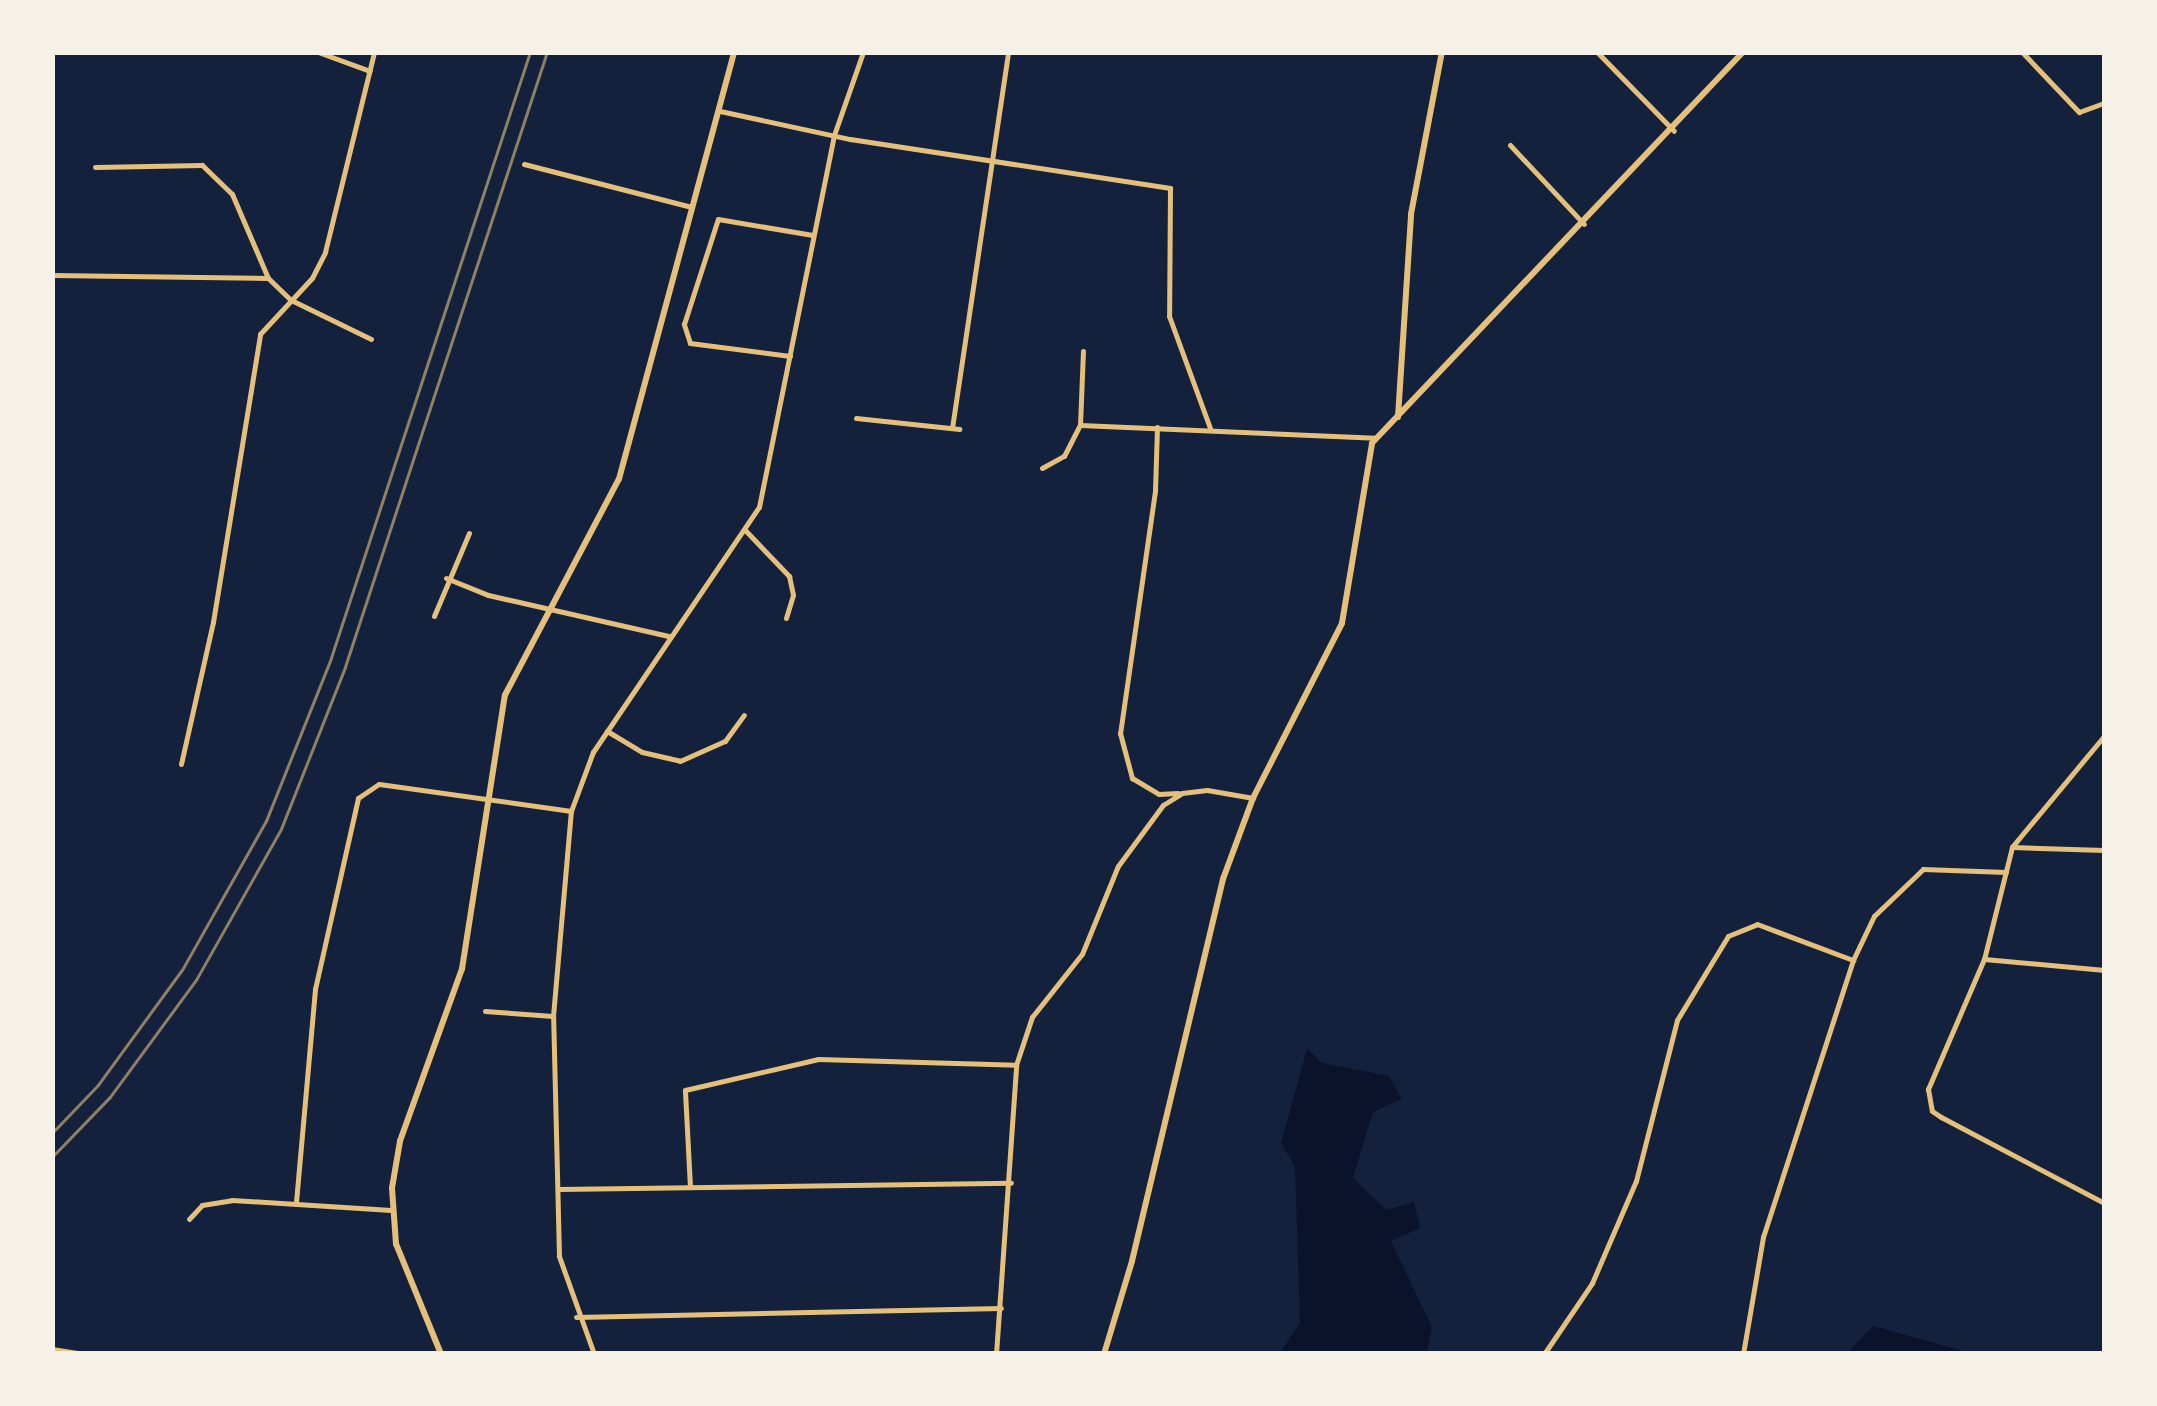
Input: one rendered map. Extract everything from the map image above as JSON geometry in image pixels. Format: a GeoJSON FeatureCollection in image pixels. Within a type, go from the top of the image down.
{"type":"FeatureCollection","features":[{"type":"Feature","properties":{"kind":"main road"},"geometry":{"type":"LineString","coordinates":[[441,1354],[407,1278],[392,1210],[400,1141],[462,969],[505,695],[618,479],[695,208],[734,52]]}},
{"type":"Feature","properties":{"kind":"main road"},"geometry":{"type":"LineString","coordinates":[[1398,418],[1410,214],[1442,52]]}},
{"type":"Feature","properties":{"kind":"main road"},"geometry":{"type":"LineString","coordinates":[[1104,1354],[1132,1261],[1202,956],[1254,798],[1342,623],[1375,438],[1674,131],[1743,52]]}},
{"type":"Feature","properties":{"kind":"street"},"geometry":{"type":"LineString","coordinates":[[318,52],[370,71]]}},
{"type":"Feature","properties":{"kind":"street"},"geometry":{"type":"LineString","coordinates":[[181,764],[214,622],[260,334],[312,278],[340,209],[374,52]]}},
{"type":"Feature","properties":{"kind":"street"},"geometry":{"type":"LineString","coordinates":[[594,1354],[576,1317],[559,1256],[553,1016],[572,811],[580,778],[607,731],[668,636],[745,530],[768,482],[834,136],[863,52]]}},
{"type":"Feature","properties":{"kind":"street"},"geometry":{"type":"LineString","coordinates":[[856,418],[956,428],[1008,52]]}},
{"type":"Feature","properties":{"kind":"street"},"geometry":{"type":"LineString","coordinates":[[1597,52],[1674,131]]}},
{"type":"Feature","properties":{"kind":"street"},"geometry":{"type":"LineString","coordinates":[[2022,52],[2079,112],[2104,103]]}},
{"type":"Feature","properties":{"kind":"street"},"geometry":{"type":"LineString","coordinates":[[720,111],[834,136],[1170,188],[1169,316],[1210,428]]}},
{"type":"Feature","properties":{"kind":"street"},"geometry":{"type":"LineString","coordinates":[[1510,145],[1584,224]]}},
{"type":"Feature","properties":{"kind":"street"},"geometry":{"type":"LineString","coordinates":[[95,168],[202,164],[232,194],[268,278],[291,300],[371,340]]}},
{"type":"Feature","properties":{"kind":"street"},"geometry":{"type":"LineString","coordinates":[[524,164],[695,208]]}},
{"type":"Feature","properties":{"kind":"street"},"geometry":{"type":"LineString","coordinates":[[790,356],[687,338],[684,324],[718,219],[813,235]]}},
{"type":"Feature","properties":{"kind":"street"},"geometry":{"type":"LineString","coordinates":[[52,275],[268,278]]}},
{"type":"Feature","properties":{"kind":"street"},"geometry":{"type":"LineString","coordinates":[[1042,468],[1064,456],[1080,424],[1083,351]]}},
{"type":"Feature","properties":{"kind":"street"},"geometry":{"type":"LineString","coordinates":[[1080,424],[1375,438]]}},
{"type":"Feature","properties":{"kind":"street"},"geometry":{"type":"LineString","coordinates":[[1157,427],[1155,491],[1120,734],[1132,778],[1160,794],[1208,790],[1254,798]]}},
{"type":"Feature","properties":{"kind":"street"},"geometry":{"type":"LineString","coordinates":[[745,530],[790,576],[793,595],[786,618]]}},
{"type":"Feature","properties":{"kind":"street"},"geometry":{"type":"LineString","coordinates":[[434,616],[446,578],[468,534]]}},
{"type":"Feature","properties":{"kind":"street"},"geometry":{"type":"LineString","coordinates":[[446,578],[488,595],[550,604],[668,636]]}},
{"type":"Feature","properties":{"kind":"street"},"geometry":{"type":"LineString","coordinates":[[607,731],[642,752],[680,761],[702,756],[735,732],[744,715]]}},
{"type":"Feature","properties":{"kind":"street"},"geometry":{"type":"LineString","coordinates":[[2104,736],[2012,846],[1984,959],[1931,1073],[1928,1100],[1941,1117],[2104,1203]]}},
{"type":"Feature","properties":{"kind":"street"},"geometry":{"type":"LineString","coordinates":[[296,1202],[315,989],[358,798],[379,784],[572,811]]}},
{"type":"Feature","properties":{"kind":"street"},"geometry":{"type":"LineString","coordinates":[[996,1354],[1011,1183],[1016,1065],[1032,1017],[1082,954],[1134,840],[1182,793]]}},
{"type":"Feature","properties":{"kind":"street"},"geometry":{"type":"LineString","coordinates":[[2012,846],[2104,850]]}},
{"type":"Feature","properties":{"kind":"street"},"geometry":{"type":"LineString","coordinates":[[1743,1354],[1763,1237],[1853,960],[1874,916],[1914,873],[1935,865],[2006,872]]}},
{"type":"Feature","properties":{"kind":"street"},"geometry":{"type":"LineString","coordinates":[[1544,1354],[1605,1253],[1649,1142],[1677,1020],[1728,936],[1758,924],[1853,960]]}},
{"type":"Feature","properties":{"kind":"street"},"geometry":{"type":"LineString","coordinates":[[1984,959],[2104,970]]}},
{"type":"Feature","properties":{"kind":"street"},"geometry":{"type":"LineString","coordinates":[[485,1011],[553,1016]]}},
{"type":"Feature","properties":{"kind":"street"},"geometry":{"type":"LineString","coordinates":[[690,1187],[685,1090],[818,1060],[1016,1065]]}},
{"type":"Feature","properties":{"kind":"street"},"geometry":{"type":"LineString","coordinates":[[560,1190],[1011,1183]]}},
{"type":"Feature","properties":{"kind":"street"},"geometry":{"type":"LineString","coordinates":[[189,1219],[202,1205],[232,1200],[392,1210]]}},
{"type":"Feature","properties":{"kind":"street"},"geometry":{"type":"LineString","coordinates":[[576,1317],[1002,1308]]}},
{"type":"Feature","properties":{"kind":"street"},"geometry":{"type":"LineString","coordinates":[[52,1349],[84,1354]]}},
{"type":"Feature","properties":{"kind":"water"},"geometry":{"type":"Polygon","coordinates":[[[1307,1049],[1322,1063],[1389,1076],[1402,1099],[1373,1112],[1353,1178],[1386,1210],[1414,1202],[1420,1228],[1391,1241],[1432,1327],[1427,1353],[1280,1353],[1300,1323],[1295,1167],[1281,1143],[1307,1049]]]}},
{"type":"Feature","properties":{"kind":"water"},"geometry":{"type":"Polygon","coordinates":[[[1873,1326],[1971,1353],[1847,1353],[1873,1326]]]}},
{"type":"Feature","properties":{"kind":"railway"},"geometry":{"type":"LineString","coordinates":[[52,1133],[98,1085],[182,970],[266,821],[330,661],[530,52]]}},
{"type":"Feature","properties":{"kind":"railway"},"geometry":{"type":"LineString","coordinates":[[52,1157],[110,1097],[196,980],[281,829],[345,667],[547,52]]}}]}
